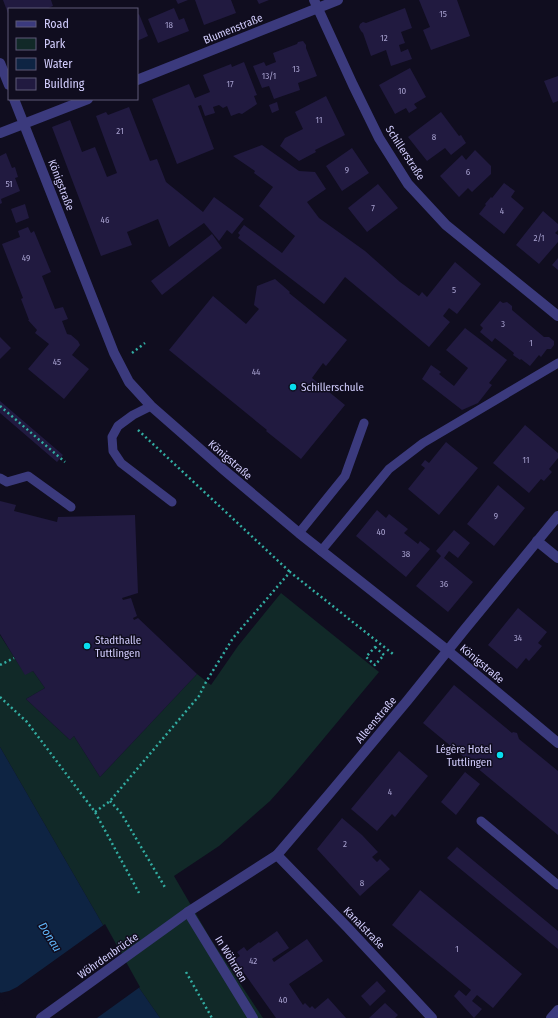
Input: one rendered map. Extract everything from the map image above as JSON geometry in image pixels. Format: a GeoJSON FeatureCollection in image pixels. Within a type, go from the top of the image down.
{"type":"FeatureCollection","features":[{"type":"Feature","properties":{"kind":"street","name":"Blumenstraße"},"geometry":{"type":"LineString","coordinates":[[138,80],[316,4],[338,0]]}},
{"type":"Feature","properties":{"kind":"street","name":"Schillerstraße"},"geometry":{"type":"LineString","coordinates":[[316,4],[353,86],[379,138],[408,184],[446,225],[558,316]]}},
{"type":"Feature","properties":{"kind":"street"},"geometry":{"type":"LineString","coordinates":[[0,63],[8,83]]}},
{"type":"Feature","properties":{"kind":"street","name":"Königstraße"},"geometry":{"type":"LineString","coordinates":[[14,100],[114,354],[129,382],[150,406],[224,470],[320,550],[448,650],[558,743]]}},
{"type":"Feature","properties":{"kind":"street"},"geometry":{"type":"LineString","coordinates":[[0,133],[85,100]]}},
{"type":"Feature","properties":{"kind":"street","name":"Alleenstraße"},"geometry":{"type":"LineString","coordinates":[[188,912],[277,855],[397,714],[558,516]]}},
{"type":"Feature","properties":{"kind":"street"},"geometry":{"type":"LineString","coordinates":[[537,541],[558,558]]}},
{"type":"Feature","properties":{"kind":"street","name":"Kanalstraße"},"geometry":{"type":"LineString","coordinates":[[277,855],[432,1018]]}},
{"type":"Feature","properties":{"kind":"street","name":"Wöhrdenbrücke"},"geometry":{"type":"LineString","coordinates":[[41,1018],[188,912]]}},
{"type":"Feature","properties":{"kind":"street","name":"In Wöhrden"},"geometry":{"type":"LineString","coordinates":[[188,912],[253,1018]]}},
{"type":"Feature","properties":{"kind":"street"},"geometry":{"type":"LineString","coordinates":[[551,1018],[558,1010]]}},
{"type":"Feature","properties":{"kind":"lane"},"geometry":{"type":"LineString","coordinates":[[320,550],[389,469],[423,443],[558,363]]}},
{"type":"Feature","properties":{"kind":"lane"},"geometry":{"type":"LineString","coordinates":[[150,406],[126,419],[118,426],[112,437],[113,451],[121,462],[172,502]]}},
{"type":"Feature","properties":{"kind":"lane"},"geometry":{"type":"LineString","coordinates":[[299,533],[345,476],[364,423]]}},
{"type":"Feature","properties":{"kind":"lane"},"geometry":{"type":"LineString","coordinates":[[0,478],[7,482],[28,476],[71,507]]}},
{"type":"Feature","properties":{"kind":"lane"},"geometry":{"type":"LineString","coordinates":[[481,821],[558,885]]}},
{"type":"Feature","properties":{"kind":"path"},"geometry":{"type":"LineString","coordinates":[[0,406],[65,462]]}},
{"type":"Feature","properties":{"kind":"path"},"geometry":{"type":"LineString","coordinates":[[126,419],[290,572],[392,654]]}},
{"type":"Feature","properties":{"kind":"path"},"geometry":{"type":"LineString","coordinates":[[95,812],[110,801],[198,696],[233,638],[290,572]]}},
{"type":"Feature","properties":{"kind":"path"},"geometry":{"type":"LineString","coordinates":[[375,647],[384,655],[375,665],[366,657],[375,647]]}},
{"type":"Feature","properties":{"kind":"path"},"geometry":{"type":"LineString","coordinates":[[0,665],[14,658]]}},
{"type":"Feature","properties":{"kind":"path"},"geometry":{"type":"LineString","coordinates":[[0,697],[27,722],[95,812],[139,893]]}},
{"type":"Feature","properties":{"kind":"path"},"geometry":{"type":"LineString","coordinates":[[110,801],[121,813],[166,889]]}},
{"type":"Feature","properties":{"kind":"path"},"geometry":{"type":"LineString","coordinates":[[186,972],[212,1018]]}},
{"type":"Feature","properties":{"kind":"green space"},"geometry":{"type":"Polygon","coordinates":[[[281,593],[379,672],[270,801],[219,846],[174,876],[210,938],[263,1018],[160,1018],[135,982],[0,747],[0,635],[25,674],[33,671],[45,688],[26,699],[70,740],[74,736],[100,777],[197,674],[211,685],[238,646],[281,593]]]}},
{"type":"Feature","properties":{"kind":"water","name":"Donau"},"geometry":{"type":"Polygon","coordinates":[[[0,747],[135,982],[160,1018],[15,1018],[0,992],[0,747]]]}},
{"type":"Feature","properties":{"kind":"pier"},"geometry":{"type":"Polygon","coordinates":[[[105,924],[140,987],[97,1018],[13,1018],[0,996],[0,993],[17,987],[105,924]]]}},
{"type":"Feature","properties":{"kind":"building"},"geometry":{"type":"Polygon","coordinates":[[[3,0],[51,0],[53,6],[48,8],[8,8],[8,13],[3,0]]]}},
{"type":"Feature","properties":{"kind":"building"},"geometry":{"type":"Polygon","coordinates":[[[176,0],[188,0],[178,4],[176,0]]]}},
{"type":"Feature","properties":{"kind":"building"},"geometry":{"type":"Polygon","coordinates":[[[195,0],[231,0],[236,13],[204,25],[195,0]]]}},
{"type":"Feature","properties":{"kind":"building"},"geometry":{"type":"Polygon","coordinates":[[[257,0],[269,0],[259,4],[257,0]]]}},
{"type":"Feature","properties":{"kind":"building"},"geometry":{"type":"Polygon","coordinates":[[[419,0],[457,0],[470,36],[431,50],[423,30],[430,27],[419,0]]]}},
{"type":"Feature","properties":{"kind":"building"},"geometry":{"type":"Polygon","coordinates":[[[174,8],[179,20],[184,18],[189,31],[158,43],[148,19],[174,8]]]}},
{"type":"Feature","properties":{"kind":"building"},"geometry":{"type":"Polygon","coordinates":[[[405,8],[412,28],[401,32],[405,43],[399,45],[401,52],[408,49],[412,59],[391,66],[386,50],[371,56],[363,33],[359,27],[363,22],[366,23],[405,8]]]}},
{"type":"Feature","properties":{"kind":"building"},"geometry":{"type":"Polygon","coordinates":[[[138,14],[148,36],[138,41],[138,14]]]}},
{"type":"Feature","properties":{"kind":"building"},"geometry":{"type":"Polygon","coordinates":[[[303,41],[306,45],[317,76],[298,83],[300,90],[274,99],[269,86],[262,88],[253,66],[264,62],[266,66],[276,62],[273,53],[303,41]]]}},
{"type":"Feature","properties":{"kind":"building"},"geometry":{"type":"Polygon","coordinates":[[[244,62],[257,95],[254,96],[257,104],[242,114],[239,113],[231,116],[227,106],[223,108],[219,105],[213,107],[215,113],[205,116],[201,105],[198,106],[214,149],[177,164],[152,99],[189,84],[195,98],[210,92],[203,75],[231,64],[232,67],[244,62]]]}},
{"type":"Feature","properties":{"kind":"building"},"geometry":{"type":"Polygon","coordinates":[[[410,68],[426,97],[414,104],[417,108],[409,113],[406,108],[395,114],[379,85],[410,68]]]}},
{"type":"Feature","properties":{"kind":"building"},"geometry":{"type":"Polygon","coordinates":[[[558,76],[558,101],[553,103],[544,81],[558,76]]]}},
{"type":"Feature","properties":{"kind":"building"},"geometry":{"type":"Polygon","coordinates":[[[326,96],[345,135],[315,150],[316,152],[299,161],[280,146],[285,138],[303,129],[295,112],[326,96]]]}},
{"type":"Feature","properties":{"kind":"building"},"geometry":{"type":"Polygon","coordinates":[[[277,102],[279,110],[272,113],[269,105],[277,102]]]}},
{"type":"Feature","properties":{"kind":"building"},"geometry":{"type":"Polygon","coordinates":[[[129,107],[150,161],[157,159],[166,182],[203,212],[214,197],[244,219],[232,234],[227,230],[219,241],[204,223],[169,247],[158,219],[127,232],[132,245],[101,256],[52,127],[70,120],[82,152],[95,147],[107,177],[117,173],[96,116],[106,112],[108,115],[129,107]]]}},
{"type":"Feature","properties":{"kind":"building"},"geometry":{"type":"Polygon","coordinates":[[[441,112],[466,143],[451,155],[445,148],[427,161],[408,137],[441,112]]]}},
{"type":"Feature","properties":{"kind":"building"},"geometry":{"type":"Polygon","coordinates":[[[262,145],[299,171],[315,172],[326,189],[307,202],[319,218],[365,251],[400,282],[419,296],[422,292],[427,297],[455,262],[481,284],[457,314],[449,308],[443,316],[450,322],[429,347],[345,277],[324,304],[238,238],[240,235],[238,233],[244,225],[282,253],[295,236],[259,206],[273,187],[254,173],[255,171],[233,156],[262,145]]]}},
{"type":"Feature","properties":{"kind":"building"},"geometry":{"type":"Polygon","coordinates":[[[352,148],[369,173],[342,191],[326,166],[352,148]]]}},
{"type":"Feature","properties":{"kind":"building"},"geometry":{"type":"Polygon","coordinates":[[[475,150],[491,166],[491,174],[472,192],[468,188],[459,197],[440,176],[462,155],[466,160],[475,150]]]}},
{"type":"Feature","properties":{"kind":"building"},"geometry":{"type":"Polygon","coordinates":[[[6,153],[12,168],[15,167],[18,177],[15,178],[20,191],[1,199],[2,203],[0,204],[0,156],[6,153]]]}},
{"type":"Feature","properties":{"kind":"building"},"geometry":{"type":"Polygon","coordinates":[[[504,183],[515,191],[511,197],[524,208],[504,234],[479,214],[486,205],[485,204],[504,183]]]}},
{"type":"Feature","properties":{"kind":"building"},"geometry":{"type":"Polygon","coordinates":[[[378,184],[398,208],[367,232],[348,208],[378,184]]]}},
{"type":"Feature","properties":{"kind":"building"},"geometry":{"type":"Polygon","coordinates":[[[25,204],[29,218],[16,223],[11,209],[25,204]]]}},
{"type":"Feature","properties":{"kind":"building"},"geometry":{"type":"Polygon","coordinates":[[[543,211],[558,224],[558,230],[555,233],[558,235],[558,242],[539,264],[516,245],[543,211]]]}},
{"type":"Feature","properties":{"kind":"building"},"geometry":{"type":"Polygon","coordinates":[[[28,227],[31,233],[34,231],[51,272],[42,276],[55,309],[63,307],[68,319],[62,321],[67,334],[71,335],[80,345],[72,355],[89,369],[64,399],[28,369],[49,344],[35,333],[37,330],[28,320],[21,299],[23,298],[2,244],[20,237],[18,231],[28,227]]]}},
{"type":"Feature","properties":{"kind":"building"},"geometry":{"type":"Polygon","coordinates":[[[212,234],[222,248],[162,295],[151,281],[212,234]]]}},
{"type":"Feature","properties":{"kind":"building"},"geometry":{"type":"Polygon","coordinates":[[[558,258],[558,270],[552,265],[558,258]]]}},
{"type":"Feature","properties":{"kind":"building","name":"Schillerschule"},"geometry":{"type":"Polygon","coordinates":[[[275,279],[290,292],[289,293],[347,340],[326,366],[323,363],[312,378],[345,405],[301,459],[169,350],[213,296],[246,324],[259,309],[254,305],[257,286],[275,279]]]}},
{"type":"Feature","properties":{"kind":"building"},"geometry":{"type":"Polygon","coordinates":[[[500,301],[503,303],[507,302],[512,306],[512,310],[544,337],[549,337],[554,341],[554,345],[551,349],[547,349],[541,357],[539,355],[530,366],[513,355],[514,353],[495,338],[492,342],[480,332],[483,328],[480,325],[500,301]]]}},
{"type":"Feature","properties":{"kind":"building"},"geometry":{"type":"Polygon","coordinates":[[[465,328],[507,360],[489,383],[492,385],[478,403],[462,410],[422,379],[431,365],[441,372],[439,374],[454,386],[468,368],[446,350],[465,328]]]}},
{"type":"Feature","properties":{"kind":"building"},"geometry":{"type":"Polygon","coordinates":[[[0,337],[11,348],[0,359],[0,337]]]}},
{"type":"Feature","properties":{"kind":"building"},"geometry":{"type":"Polygon","coordinates":[[[0,401],[63,455],[57,462],[0,413],[0,401]]]}},
{"type":"Feature","properties":{"kind":"building"},"geometry":{"type":"Polygon","coordinates":[[[525,425],[558,453],[558,458],[549,469],[552,472],[544,481],[541,479],[529,493],[493,463],[525,425]]]}},
{"type":"Feature","properties":{"kind":"building"},"geometry":{"type":"Polygon","coordinates":[[[446,442],[478,468],[439,515],[408,489],[425,468],[421,465],[425,460],[429,463],[446,442]]]}},
{"type":"Feature","properties":{"kind":"building"},"geometry":{"type":"Polygon","coordinates":[[[498,485],[525,508],[494,546],[467,524],[498,485]]]}},
{"type":"Feature","properties":{"kind":"building","name":"Stadthalle Tuttlingen"},"geometry":{"type":"Polygon","coordinates":[[[0,501],[16,505],[14,511],[57,522],[58,517],[135,515],[138,593],[122,598],[123,600],[131,598],[137,616],[133,618],[134,620],[138,618],[197,674],[100,777],[74,736],[70,740],[26,699],[45,688],[33,671],[25,675],[0,634],[0,501]]]}},
{"type":"Feature","properties":{"kind":"building"},"geometry":{"type":"Polygon","coordinates":[[[377,510],[386,518],[389,514],[408,529],[404,533],[418,544],[420,541],[430,549],[406,577],[356,536],[377,510]]]}},
{"type":"Feature","properties":{"kind":"building"},"geometry":{"type":"Polygon","coordinates":[[[454,530],[470,543],[458,558],[449,551],[444,558],[473,582],[448,612],[416,586],[441,556],[436,551],[454,530]]]}},
{"type":"Feature","properties":{"kind":"building"},"geometry":{"type":"Polygon","coordinates":[[[518,608],[547,632],[538,643],[542,646],[529,661],[526,658],[517,669],[488,645],[518,608]]]}},
{"type":"Feature","properties":{"kind":"building","name":"Légère Hotel Tuttlingen"},"geometry":{"type":"Polygon","coordinates":[[[454,685],[512,733],[517,733],[519,739],[558,771],[558,835],[423,723],[454,685]]]}},
{"type":"Feature","properties":{"kind":"building"},"geometry":{"type":"Polygon","coordinates":[[[399,751],[428,776],[395,817],[392,814],[377,831],[351,809],[399,751]]]}},
{"type":"Feature","properties":{"kind":"building"},"geometry":{"type":"Polygon","coordinates":[[[465,772],[480,784],[456,815],[441,802],[465,772]]]}},
{"type":"Feature","properties":{"kind":"building"},"geometry":{"type":"Polygon","coordinates":[[[342,818],[362,835],[378,852],[372,857],[377,862],[380,859],[390,869],[360,896],[317,849],[342,818]]]}},
{"type":"Feature","properties":{"kind":"building"},"geometry":{"type":"Polygon","coordinates":[[[457,847],[558,931],[558,949],[447,858],[457,847]]]}},
{"type":"Feature","properties":{"kind":"building"},"geometry":{"type":"Polygon","coordinates":[[[420,890],[522,974],[493,1008],[477,995],[472,1001],[482,1009],[474,1018],[454,996],[459,990],[466,996],[471,990],[392,925],[420,890]]]}},
{"type":"Feature","properties":{"kind":"building"},"geometry":{"type":"Polygon","coordinates":[[[277,931],[289,948],[272,959],[274,962],[307,939],[323,961],[289,984],[303,1005],[305,1003],[310,1008],[312,1006],[315,1009],[328,998],[346,1018],[276,1018],[242,970],[239,972],[231,962],[240,956],[237,952],[244,947],[247,951],[277,931]]]}},
{"type":"Feature","properties":{"kind":"building"},"geometry":{"type":"Polygon","coordinates":[[[377,981],[386,991],[370,1006],[361,996],[377,981]]]}},
{"type":"Feature","properties":{"kind":"building"},"geometry":{"type":"Polygon","coordinates":[[[385,1003],[398,1015],[395,1018],[369,1018],[385,1003]]]}},
{"type":"Feature","properties":{"kind":"place","name":"Schillerschule"},"geometry":{"type":"Point","coordinates":[293,387]}},
{"type":"Feature","properties":{"kind":"place","name":"Stadthalle Tuttlingen"},"geometry":{"type":"Point","coordinates":[87,646]}},
{"type":"Feature","properties":{"kind":"place","name":"Légère Hotel Tuttlingen"},"geometry":{"type":"Point","coordinates":[500,755]}}]}
